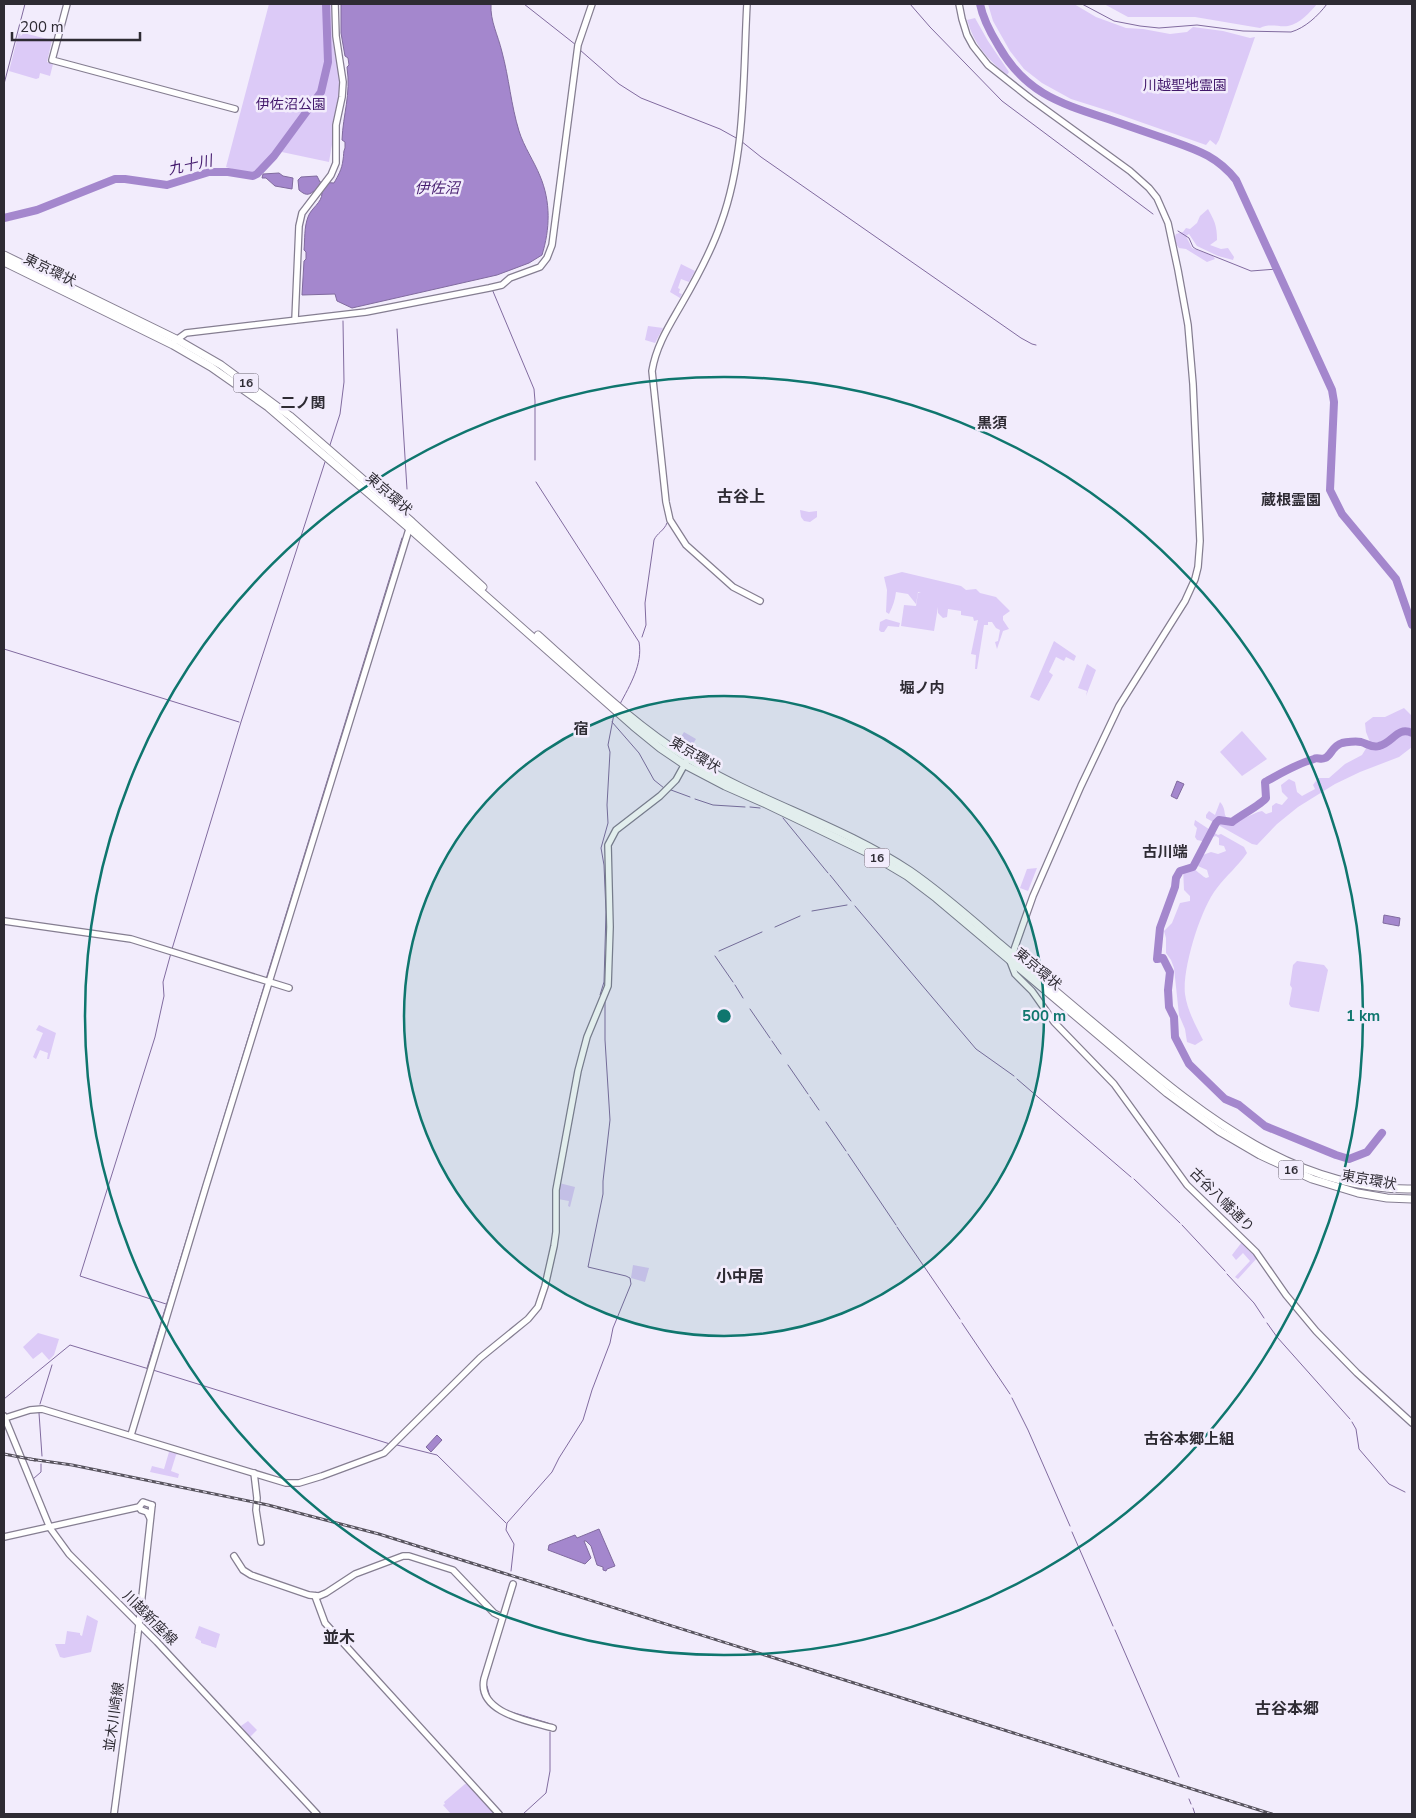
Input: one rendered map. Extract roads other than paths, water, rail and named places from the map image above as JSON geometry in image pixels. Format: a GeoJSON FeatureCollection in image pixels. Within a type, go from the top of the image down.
{"type":"FeatureCollection","features":[{"type":"Feature","properties":{"kind":"highway","name":"東京環状"},"geometry":{"type":"LineString","coordinates":[[4,255],[221,365],[273,402],[633,726],[686,762],[849,836],[910,871],[950,902],[1011,958],[1205,1118],[1260,1155],[1312,1179],[1358,1193],[1387,1198],[1412,1199]]}},
{"type":"Feature","properties":{"kind":"highway","name":"東京環状"},"geometry":{"type":"LineString","coordinates":[[4,262],[175,342]]}},
{"type":"Feature","properties":{"kind":"highway","name":"東京環状"},"geometry":{"type":"LineString","coordinates":[[1205,1118],[1296,1165],[1338,1180],[1388,1188],[1412,1189]]}},
{"type":"Feature","properties":{"kind":"street"},"geometry":{"type":"LineString","coordinates":[[67,4],[52,60],[235,110]]}},
{"type":"Feature","properties":{"kind":"street"},"geometry":{"type":"LineString","coordinates":[[295,320],[299,226],[302,213],[326,181],[336,163],[336,125],[343,82],[336,36],[335,4]]}},
{"type":"Feature","properties":{"kind":"street"},"geometry":{"type":"LineString","coordinates":[[175,342],[186,333],[366,312],[489,288],[502,285],[510,278],[530,271],[544,263],[552,245],[578,45],[592,4]]}},
{"type":"Feature","properties":{"kind":"street"},"geometry":{"type":"LineString","coordinates":[[747,4],[741,112],[729,199],[711,246],[657,350],[652,371],[664,483],[670,520],[686,545],[715,572],[733,587],[760,601]]}},
{"type":"Feature","properties":{"kind":"street"},"geometry":{"type":"LineString","coordinates":[[959,4],[967,35],[988,66],[1031,100],[1130,171],[1157,198],[1168,223],[1177,261],[1188,325],[1192,384],[1200,541],[1195,579],[1185,601],[1119,706],[1081,786],[1033,896],[1011,958]]}},
{"type":"Feature","properties":{"kind":"street"},"geometry":{"type":"LineString","coordinates":[[131,1435],[410,525]]}},
{"type":"Feature","properties":{"kind":"street"},"geometry":{"type":"LineString","coordinates":[[4,1416],[42,1409],[286,1483],[299,1483],[384,1454],[480,1358],[528,1318],[538,1307],[545,1286],[556,1232],[556,1190],[578,1071],[587,1037],[608,986],[610,927],[608,845],[616,830],[660,796],[676,780],[686,762]]}},
{"type":"Feature","properties":{"kind":"street"},"geometry":{"type":"LineString","coordinates":[[4,921],[131,939],[289,988]]}},
{"type":"Feature","properties":{"kind":"street","name":"古谷八幡通り"},"geometry":{"type":"LineString","coordinates":[[1011,958],[1015,974],[1032,991],[1054,1022],[1114,1084],[1187,1185],[1253,1249],[1290,1302],[1316,1331],[1357,1373],[1412,1423]]}},
{"type":"Feature","properties":{"kind":"street","name":"川越新座線"},"geometry":{"type":"LineString","coordinates":[[4,1416],[50,1528],[77,1563],[214,1702],[316,1814]]}},
{"type":"Feature","properties":{"kind":"street"},"geometry":{"type":"LineString","coordinates":[[254,1473],[257,1498],[256,1510],[261,1542]]}},
{"type":"Feature","properties":{"kind":"street"},"geometry":{"type":"LineString","coordinates":[[4,1537],[139,1507],[143,1502],[152,1505],[151,1509],[147,1512]]}},
{"type":"Feature","properties":{"kind":"street","name":"並木川崎線"},"geometry":{"type":"LineString","coordinates":[[114,1814],[152,1505]]}},
{"type":"Feature","properties":{"kind":"street"},"geometry":{"type":"LineString","coordinates":[[139,1507],[147,1512],[150,1518]]}},
{"type":"Feature","properties":{"kind":"street"},"geometry":{"type":"LineString","coordinates":[[234,1556],[242,1570],[252,1575],[315,1596],[326,1593],[365,1569],[403,1556],[409,1556],[454,1570],[494,1613],[502,1617]]}},
{"type":"Feature","properties":{"kind":"street"},"geometry":{"type":"LineString","coordinates":[[513,1584],[484,1679],[485,1694],[490,1703],[498,1710],[553,1728]]}},
{"type":"Feature","properties":{"kind":"street"},"geometry":{"type":"LineString","coordinates":[[315,1596],[325,1623],[499,1814]]}},
{"type":"Feature","properties":{"kind":"water","name":"伊佐沼"},"geometry":{"type":"Polygon","coordinates":[[[341,4],[491,4],[493,22],[519,131],[544,186],[548,206],[548,225],[542,255],[529,263],[497,275],[352,308],[337,301],[335,294],[302,295],[304,261],[306,259],[306,252],[304,250],[306,225],[309,214],[322,197],[322,193],[314,191],[310,194],[303,193],[299,190],[298,180],[301,177],[317,176],[320,182],[334,183],[342,166],[345,148],[345,142],[342,140],[347,96],[347,67],[349,65],[348,58],[345,56],[341,33],[341,4]]]}},
{"type":"Feature","properties":{"kind":"water"},"geometry":{"type":"Polygon","coordinates":[[[279,173],[293,178],[292,189],[275,186],[266,178],[262,178],[263,174],[279,173]]]}},
{"type":"Feature","properties":{"kind":"water"},"geometry":{"type":"Polygon","coordinates":[[[1177,781],[1184,784],[1177,799],[1171,796],[1177,781]]]}},
{"type":"Feature","properties":{"kind":"water"},"geometry":{"type":"Polygon","coordinates":[[[1384,915],[1400,918],[1399,926],[1383,923],[1384,915]]]}},
{"type":"Feature","properties":{"kind":"water"},"geometry":{"type":"Polygon","coordinates":[[[437,1435],[442,1440],[431,1452],[426,1447],[437,1435]]]}},
{"type":"Feature","properties":{"kind":"water"},"geometry":{"type":"Polygon","coordinates":[[[599,1529],[615,1566],[606,1571],[603,1570],[603,1567],[597,1565],[591,1546],[586,1541],[584,1541],[591,1558],[585,1564],[548,1550],[549,1545],[575,1535],[577,1538],[599,1529]]]}},
{"type":"Feature","properties":{"kind":"waterway"},"geometry":{"type":"LineString","coordinates":[[4,84],[25,4]]}},
{"type":"Feature","properties":{"kind":"waterway","name":"九十川"},"geometry":{"type":"LineString","coordinates":[[4,218],[37,210],[115,179],[167,185],[209,172],[228,172],[253,176],[257,174],[274,156],[321,92],[328,62],[326,4]]}},
{"type":"Feature","properties":{"kind":"waterway"},"geometry":{"type":"LineString","coordinates":[[524,4],[576,45]]}},
{"type":"Feature","properties":{"kind":"waterway"},"geometry":{"type":"LineString","coordinates":[[910,4],[1002,101],[1153,214]]}},
{"type":"Feature","properties":{"kind":"waterway"},"geometry":{"type":"LineString","coordinates":[[980,4],[987,25],[1008,61],[1020,75],[1045,94],[1074,107],[1206,155],[1214,159],[1236,180],[1332,390],[1334,402],[1330,490],[1342,514],[1396,579],[1412,625]]}},
{"type":"Feature","properties":{"kind":"waterway"},"geometry":{"type":"LineString","coordinates":[[1082,4],[1114,21],[1140,26],[1159,28],[1197,25],[1243,31],[1291,32],[1311,21],[1327,4]]}},
{"type":"Feature","properties":{"kind":"waterway"},"geometry":{"type":"LineString","coordinates":[[580,50],[619,84],[641,98],[720,129],[738,139]]}},
{"type":"Feature","properties":{"kind":"waterway"},"geometry":{"type":"LineString","coordinates":[[741,141],[761,157],[1021,338],[1036,345]]}},
{"type":"Feature","properties":{"kind":"waterway"},"geometry":{"type":"LineString","coordinates":[[1178,231],[1189,238],[1196,249],[1251,271],[1277,269]]}},
{"type":"Feature","properties":{"kind":"waterway"},"geometry":{"type":"LineString","coordinates":[[492,289],[534,389],[535,460]]}},
{"type":"Feature","properties":{"kind":"waterway"},"geometry":{"type":"LineString","coordinates":[[330,445],[340,414],[344,382],[343,321]]}},
{"type":"Feature","properties":{"kind":"waterway"},"geometry":{"type":"LineString","coordinates":[[397,329],[407,489]]}},
{"type":"Feature","properties":{"kind":"waterway"},"geometry":{"type":"LineString","coordinates":[[172,949],[241,722],[325,462]]}},
{"type":"Feature","properties":{"kind":"waterway"},"geometry":{"type":"LineString","coordinates":[[536,482],[639,642],[640,650],[637,666],[620,704]]}},
{"type":"Feature","properties":{"kind":"waterway"},"geometry":{"type":"LineString","coordinates":[[642,637],[646,625],[645,603],[654,540],[667,523]]}},
{"type":"Feature","properties":{"kind":"waterway"},"geometry":{"type":"LineString","coordinates":[[266,979],[402,538]]}},
{"type":"Feature","properties":{"kind":"waterway"},"geometry":{"type":"LineString","coordinates":[[4,649],[239,722]]}},
{"type":"Feature","properties":{"kind":"waterway"},"geometry":{"type":"LineString","coordinates":[[601,996],[604,982],[606,912],[604,865],[601,848],[608,823],[607,805],[610,752],[608,745],[614,714]]}},
{"type":"Feature","properties":{"kind":"waterway"},"geometry":{"type":"LineString","coordinates":[[612,722],[639,753],[654,780],[664,788]]}},
{"type":"Feature","properties":{"kind":"waterway"},"geometry":{"type":"LineString","coordinates":[[1382,1133],[1367,1152],[1349,1159],[1265,1126],[1239,1105],[1225,1099],[1189,1064],[1175,1037],[1174,1017],[1169,1007],[1170,972],[1163,958],[1157,959],[1160,928],[1175,887],[1176,878],[1180,871],[1193,867],[1219,820],[1232,822],[1266,798],[1265,782],[1288,769],[1315,758],[1325,758],[1339,744],[1359,742],[1377,746],[1388,742],[1399,733],[1407,731],[1412,733]]}},
{"type":"Feature","properties":{"kind":"waterway"},"geometry":{"type":"LineString","coordinates":[[671,790],[690,797]]}},
{"type":"Feature","properties":{"kind":"waterway"},"geometry":{"type":"LineString","coordinates":[[695,799],[713,805],[745,807]]}},
{"type":"Feature","properties":{"kind":"waterway"},"geometry":{"type":"LineString","coordinates":[[750,807],[760,808]]}},
{"type":"Feature","properties":{"kind":"waterway"},"geometry":{"type":"LineString","coordinates":[[783,818],[828,873]]}},
{"type":"Feature","properties":{"kind":"waterway"},"geometry":{"type":"LineString","coordinates":[[830,875],[851,901]]}},
{"type":"Feature","properties":{"kind":"waterway"},"geometry":{"type":"LineString","coordinates":[[812,911],[847,905]]}},
{"type":"Feature","properties":{"kind":"waterway"},"geometry":{"type":"LineString","coordinates":[[855,906],[976,1049],[1014,1076]]}},
{"type":"Feature","properties":{"kind":"waterway"},"geometry":{"type":"LineString","coordinates":[[775,927],[800,916]]}},
{"type":"Feature","properties":{"kind":"waterway"},"geometry":{"type":"LineString","coordinates":[[719,951],[762,932]]}},
{"type":"Feature","properties":{"kind":"waterway"},"geometry":{"type":"LineString","coordinates":[[166,1304],[80,1276],[155,1037],[164,996],[163,982],[171,953]]}},
{"type":"Feature","properties":{"kind":"waterway"},"geometry":{"type":"LineString","coordinates":[[715,956],[733,982]]}},
{"type":"Feature","properties":{"kind":"waterway"},"geometry":{"type":"LineString","coordinates":[[147,1368],[265,983]]}},
{"type":"Feature","properties":{"kind":"waterway"},"geometry":{"type":"LineString","coordinates":[[735,985],[743,998]]}},
{"type":"Feature","properties":{"kind":"waterway"},"geometry":{"type":"LineString","coordinates":[[511,1571],[514,1544],[506,1530],[507,1523],[552,1472],[583,1420],[610,1343],[613,1328],[631,1284],[630,1278],[626,1276],[588,1267],[603,1194],[610,1120],[605,1040],[605,1001]]}},
{"type":"Feature","properties":{"kind":"waterway"},"geometry":{"type":"LineString","coordinates":[[750,1009],[770,1038]]}},
{"type":"Feature","properties":{"kind":"waterway"},"geometry":{"type":"LineString","coordinates":[[772,1041],[781,1054]]}},
{"type":"Feature","properties":{"kind":"waterway"},"geometry":{"type":"LineString","coordinates":[[788,1065],[808,1094]]}},
{"type":"Feature","properties":{"kind":"waterway"},"geometry":{"type":"LineString","coordinates":[[1017,1079],[1131,1177]]}},
{"type":"Feature","properties":{"kind":"waterway"},"geometry":{"type":"LineString","coordinates":[[810,1097],[819,1110]]}},
{"type":"Feature","properties":{"kind":"waterway"},"geometry":{"type":"LineString","coordinates":[[826,1122],[846,1151]]}},
{"type":"Feature","properties":{"kind":"waterway"},"geometry":{"type":"LineString","coordinates":[[848,1154],[896,1225]]}},
{"type":"Feature","properties":{"kind":"waterway"},"geometry":{"type":"LineString","coordinates":[[1134,1179],[1180,1223]]}},
{"type":"Feature","properties":{"kind":"waterway"},"geometry":{"type":"LineString","coordinates":[[1182,1225],[1225,1271]]}},
{"type":"Feature","properties":{"kind":"waterway"},"geometry":{"type":"LineString","coordinates":[[897,1227],[960,1319]]}},
{"type":"Feature","properties":{"kind":"waterway"},"geometry":{"type":"LineString","coordinates":[[1227,1274],[1254,1303],[1264,1318]]}},
{"type":"Feature","properties":{"kind":"waterway"},"geometry":{"type":"LineString","coordinates":[[962,1323],[1010,1394]]}},
{"type":"Feature","properties":{"kind":"waterway"},"geometry":{"type":"LineString","coordinates":[[1267,1323],[1277,1337],[1350,1419]]}},
{"type":"Feature","properties":{"kind":"waterway"},"geometry":{"type":"LineString","coordinates":[[4,1399],[70,1345],[149,1369]]}},
{"type":"Feature","properties":{"kind":"waterway"},"geometry":{"type":"LineString","coordinates":[[40,1404],[52,1365]]}},
{"type":"Feature","properties":{"kind":"waterway"},"geometry":{"type":"LineString","coordinates":[[153,1370],[390,1444]]}},
{"type":"Feature","properties":{"kind":"waterway"},"geometry":{"type":"LineString","coordinates":[[1012,1398],[1070,1526]]}},
{"type":"Feature","properties":{"kind":"waterway"},"geometry":{"type":"LineString","coordinates":[[39,1413],[42,1456]]}},
{"type":"Feature","properties":{"kind":"waterway"},"geometry":{"type":"LineString","coordinates":[[1352,1422],[1356,1429],[1359,1449],[1389,1484],[1405,1492]]}},
{"type":"Feature","properties":{"kind":"waterway"},"geometry":{"type":"LineString","coordinates":[[397,1445],[437,1455],[506,1523]]}},
{"type":"Feature","properties":{"kind":"waterway"},"geometry":{"type":"LineString","coordinates":[[33,1479],[41,1472],[41,1464]]}},
{"type":"Feature","properties":{"kind":"waterway"},"geometry":{"type":"LineString","coordinates":[[1072,1532],[1113,1626]]}},
{"type":"Feature","properties":{"kind":"waterway"},"geometry":{"type":"LineString","coordinates":[[506,1615],[512,1597]]}},
{"type":"Feature","properties":{"kind":"waterway"},"geometry":{"type":"LineString","coordinates":[[1115,1630],[1179,1777]]}},
{"type":"Feature","properties":{"kind":"waterway"},"geometry":{"type":"LineString","coordinates":[[487,1686],[490,1697]]}},
{"type":"Feature","properties":{"kind":"waterway"},"geometry":{"type":"LineString","coordinates":[[508,1711],[548,1723]]}},
{"type":"Feature","properties":{"kind":"waterway"},"geometry":{"type":"LineString","coordinates":[[523,1814],[546,1793],[550,1771],[550,1732]]}},
{"type":"Feature","properties":{"kind":"waterway"},"geometry":{"type":"LineString","coordinates":[[1189,1799],[1191,1804]]}},
{"type":"Feature","properties":{"kind":"waterway"},"geometry":{"type":"LineString","coordinates":[[1193,1808],[1195,1814]]}},
{"type":"Feature","properties":{"kind":"railway"},"geometry":{"type":"LineString","coordinates":[[4,1454],[35,1460]]}},
{"type":"Feature","properties":{"kind":"railway"},"geometry":{"type":"LineString","coordinates":[[30,1459],[72,1465],[268,1505],[379,1534],[1272,1814]]}},
{"type":"Feature","properties":{"kind":"district","name":"二ノ関"},"geometry":{"type":"Point","coordinates":[303,403]}},
{"type":"Feature","properties":{"kind":"district","name":"黒須"},"geometry":{"type":"Point","coordinates":[992,423]}},
{"type":"Feature","properties":{"kind":"district","name":"古谷上"},"geometry":{"type":"Point","coordinates":[741,497]}},
{"type":"Feature","properties":{"kind":"district","name":"蔵根霊園"},"geometry":{"type":"Point","coordinates":[1291,500]}},
{"type":"Feature","properties":{"kind":"district","name":"堀ノ内"},"geometry":{"type":"Point","coordinates":[922,688]}},
{"type":"Feature","properties":{"kind":"district","name":"宿"},"geometry":{"type":"Point","coordinates":[581,729]}},
{"type":"Feature","properties":{"kind":"district","name":"古川端"},"geometry":{"type":"Point","coordinates":[1165,852]}},
{"type":"Feature","properties":{"kind":"district","name":"小中居"},"geometry":{"type":"Point","coordinates":[740,1277]}},
{"type":"Feature","properties":{"kind":"district","name":"古谷本郷上組"},"geometry":{"type":"Point","coordinates":[1189,1439]}},
{"type":"Feature","properties":{"kind":"district","name":"並木"},"geometry":{"type":"Point","coordinates":[339,1638]}},
{"type":"Feature","properties":{"kind":"district","name":"古谷本郷"},"geometry":{"type":"Point","coordinates":[1287,1709]}},
{"type":"Feature","properties":{"kind":"park label","name":"川越聖地霊園"},"geometry":{"type":"Point","coordinates":[1185,85]}},
{"type":"Feature","properties":{"kind":"park label","name":"伊佐沼公園"},"geometry":{"type":"Point","coordinates":[291,104]}}]}
